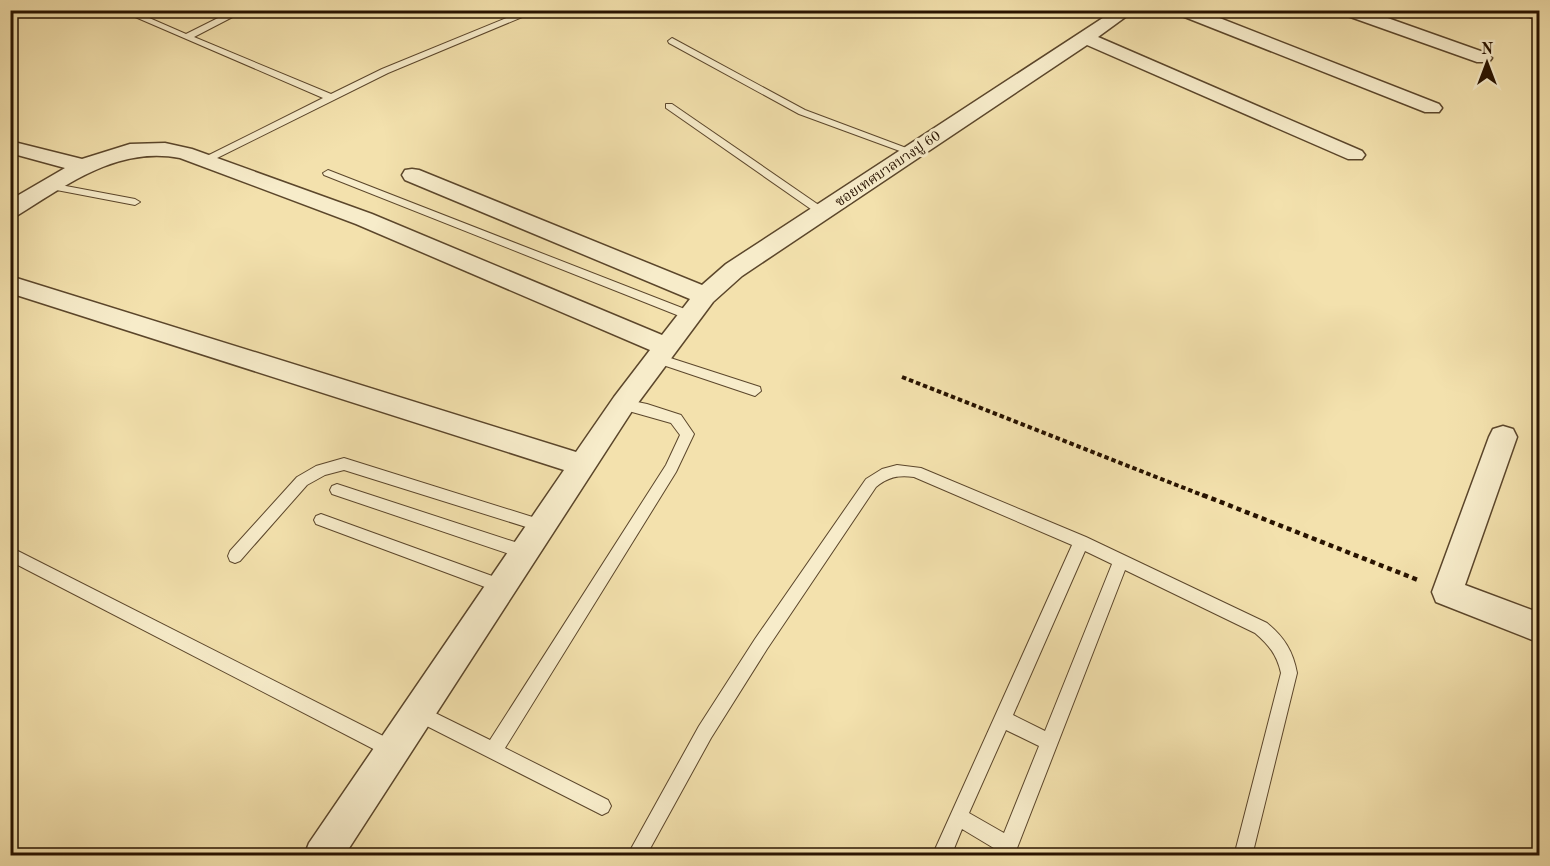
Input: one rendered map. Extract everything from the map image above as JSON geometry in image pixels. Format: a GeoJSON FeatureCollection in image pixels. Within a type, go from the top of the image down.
{"type":"FeatureCollection","features":[{"type":"Feature","properties":{"kind":"street","name":"ซอยเทศบาลบางปู 60"},"geometry":{"type":"LineString","coordinates":[[322,855],[623,404],[705,296],[734,270],[1127,10]]}},
{"type":"Feature","properties":{"kind":"street"},"geometry":{"type":"LineString","coordinates":[[1184,10],[1432,108]]}},
{"type":"Feature","properties":{"kind":"street"},"geometry":{"type":"LineString","coordinates":[[1348,10],[1483,58]]}},
{"type":"Feature","properties":{"kind":"street"},"geometry":{"type":"LineString","coordinates":[[1527,10],[1539,15]]}},
{"type":"Feature","properties":{"kind":"street"},"geometry":{"type":"LineString","coordinates":[[1086,38],[1356,155]]}},
{"type":"Feature","properties":{"kind":"street"},"geometry":{"type":"LineString","coordinates":[[10,147],[83,166]]}},
{"type":"Feature","properties":{"kind":"street"},"geometry":{"type":"LineString","coordinates":[[10,210],[83,166],[130,150],[165,149],[207,160],[364,219],[662,353]]}},
{"type":"Feature","properties":{"kind":"street"},"geometry":{"type":"LineString","coordinates":[[412,175],[705,296]]}},
{"type":"Feature","properties":{"kind":"street"},"geometry":{"type":"LineString","coordinates":[[10,284],[582,465]]}},
{"type":"Feature","properties":{"kind":"street"},"geometry":{"type":"LineString","coordinates":[[1503,437],[1447,592],[1539,628]]}},
{"type":"Feature","properties":{"kind":"lane"},"geometry":{"type":"LineString","coordinates":[[123,10],[332,98]]}},
{"type":"Feature","properties":{"kind":"lane"},"geometry":{"type":"LineString","coordinates":[[186,37],[242,10]]}},
{"type":"Feature","properties":{"kind":"lane"},"geometry":{"type":"LineString","coordinates":[[207,160],[386,71],[535,10]]}},
{"type":"Feature","properties":{"kind":"lane"},"geometry":{"type":"LineString","coordinates":[[672,41],[802,112],[912,152]]}},
{"type":"Feature","properties":{"kind":"lane"},"geometry":{"type":"LineString","coordinates":[[669,106],[822,212]]}},
{"type":"Feature","properties":{"kind":"lane"},"geometry":{"type":"LineString","coordinates":[[328,173],[690,316]]}},
{"type":"Feature","properties":{"kind":"lane"},"geometry":{"type":"LineString","coordinates":[[50,186],[135,202]]}},
{"type":"Feature","properties":{"kind":"lane"},"geometry":{"type":"LineString","coordinates":[[662,353],[755,391]]}},
{"type":"Feature","properties":{"kind":"lane"},"geometry":{"type":"LineString","coordinates":[[493,751],[671,468],[687,434],[676,419],[623,404]]}},
{"type":"Feature","properties":{"kind":"lane"},"geometry":{"type":"LineString","coordinates":[[235,556],[302,481],[321,470],[345,464],[542,526]]}},
{"type":"Feature","properties":{"kind":"lane"},"geometry":{"type":"LineString","coordinates":[[636,855],[705,732],[761,644],[871,483],[884,472],[901,469],[916,472],[1081,542],[1261,628],[1279,642],[1286,656],[1289,673],[1243,855]]}},
{"type":"Feature","properties":{"kind":"lane"},"geometry":{"type":"LineString","coordinates":[[337,490],[524,552]]}},
{"type":"Feature","properties":{"kind":"lane"},"geometry":{"type":"LineString","coordinates":[[321,520],[501,586]]}},
{"type":"Feature","properties":{"kind":"lane"},"geometry":{"type":"LineString","coordinates":[[941,855],[1081,542]]}},
{"type":"Feature","properties":{"kind":"lane"},"geometry":{"type":"LineString","coordinates":[[10,553],[393,750]]}},
{"type":"Feature","properties":{"kind":"lane"},"geometry":{"type":"LineString","coordinates":[[959,817],[1006,851],[1121,561]]}},
{"type":"Feature","properties":{"kind":"lane"},"geometry":{"type":"LineString","coordinates":[[417,712],[602,806]]}},
{"type":"Feature","properties":{"kind":"lane"},"geometry":{"type":"LineString","coordinates":[[1003,718],[1049,742]]}},
{"type":"Feature","properties":{"kind":"path"},"geometry":{"type":"LineString","coordinates":[[902,377],[1447,592]]}}]}
